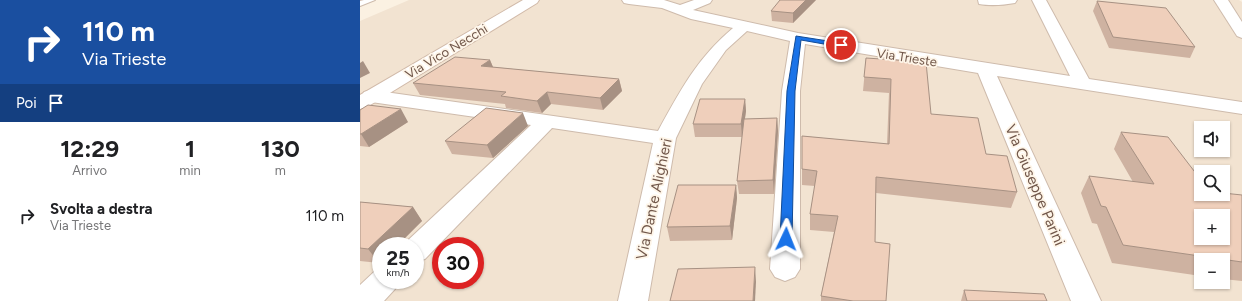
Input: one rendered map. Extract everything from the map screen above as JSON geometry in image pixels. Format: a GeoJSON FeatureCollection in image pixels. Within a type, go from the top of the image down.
{"type":"FeatureCollection","features":[{"type":"Feature","properties":{"kind":"street","name":"Via Vico Necchi"},"geometry":{"type":"LineString","coordinates":[[366,99],[532,0]]}},
{"type":"Feature","properties":{"kind":"street","name":"Via Trieste"},"geometry":{"type":"LineString","coordinates":[[629,0],[668,5],[696,16],[798,38],[897,55],[1137,91]]}},
{"type":"Feature","properties":{"kind":"street"},"geometry":{"type":"LineString","coordinates":[[668,5],[704,0]]}},
{"type":"Feature","properties":{"kind":"street"},"geometry":{"type":"LineString","coordinates":[[984,1],[1010,0]]}},
{"type":"Feature","properties":{"kind":"street"},"geometry":{"type":"LineString","coordinates":[[1040,0],[1082,83]]}},
{"type":"Feature","properties":{"kind":"street"},"geometry":{"type":"LineString","coordinates":[[1221,0],[1242,34]]}},
{"type":"Feature","properties":{"kind":"street","name":"Via Dante Alighieri"},"geometry":{"type":"LineString","coordinates":[[633,301],[665,138],[693,84],[720,47],[744,26]]}},
{"type":"Feature","properties":{"kind":"street"},"geometry":{"type":"LineString","coordinates":[[785,269],[791,91],[798,38]]}},
{"type":"Feature","properties":{"kind":"street","name":"Via Giuseppe Parini"},"geometry":{"type":"LineString","coordinates":[[985,68],[1086,301]]}},
{"type":"Feature","properties":{"kind":"street"},"geometry":{"type":"LineString","coordinates":[[1137,91],[1211,96],[1242,94]]}},
{"type":"Feature","properties":{"kind":"street"},"geometry":{"type":"LineString","coordinates":[[1137,91],[1242,108]]}},
{"type":"Feature","properties":{"kind":"street"},"geometry":{"type":"LineString","coordinates":[[366,99],[665,138]]}},
{"type":"Feature","properties":{"kind":"street"},"geometry":{"type":"LineString","coordinates":[[424,242],[546,122]]}},
{"type":"Feature","properties":{"kind":"street"},"geometry":{"type":"LineString","coordinates":[[364,301],[376,289]]}},
{"type":"Feature","properties":{"kind":"lane"},"geometry":{"type":"LineString","coordinates":[[360,4],[371,0]]}},
{"type":"Feature","properties":{"kind":"shaded area"},"geometry":{"type":"Polygon","coordinates":[[[409,0],[1239,0],[1242,2],[1242,301],[360,301],[360,21],[409,0]]]}},
{"type":"Feature","properties":{"kind":"building"},"geometry":{"type":"Polygon","coordinates":[[[780,0],[806,0],[793,13],[771,11],[780,0]]]}},
{"type":"Feature","properties":{"kind":"building"},"geometry":{"type":"Polygon","coordinates":[[[1097,1],[1166,8],[1195,47],[1113,37],[1097,1]]]}},
{"type":"Feature","properties":{"kind":"building"},"geometry":{"type":"Polygon","coordinates":[[[455,57],[490,60],[481,66],[619,79],[600,98],[547,92],[537,101],[501,96],[506,92],[413,83],[455,57]]]}},
{"type":"Feature","properties":{"kind":"building"},"geometry":{"type":"Polygon","coordinates":[[[866,58],[926,62],[931,114],[978,118],[986,154],[1007,156],[1017,192],[876,177],[875,242],[890,244],[886,301],[853,301],[821,296],[838,216],[810,214],[817,171],[802,169],[802,136],[889,144],[891,79],[864,77],[866,58]]]}},
{"type":"Feature","properties":{"kind":"building"},"geometry":{"type":"Polygon","coordinates":[[[700,99],[745,99],[741,124],[693,124],[700,99]]]}},
{"type":"Feature","properties":{"kind":"building"},"geometry":{"type":"Polygon","coordinates":[[[368,105],[401,109],[360,134],[360,110],[368,105]]]}},
{"type":"Feature","properties":{"kind":"building"},"geometry":{"type":"Polygon","coordinates":[[[486,108],[523,113],[487,145],[445,141],[486,108]]]}},
{"type":"Feature","properties":{"kind":"building"},"geometry":{"type":"Polygon","coordinates":[[[777,118],[773,180],[737,181],[744,119],[777,118]]]}},
{"type":"Feature","properties":{"kind":"building"},"geometry":{"type":"Polygon","coordinates":[[[1121,132],[1168,137],[1194,171],[1194,201],[1230,201],[1230,194],[1242,195],[1242,262],[1230,260],[1230,253],[1194,253],[1194,255],[1123,245],[1106,207],[1101,206],[1089,176],[1154,184],[1121,132]]]}},
{"type":"Feature","properties":{"kind":"building"},"geometry":{"type":"Polygon","coordinates":[[[678,185],[736,185],[730,226],[667,227],[678,185]]]}},
{"type":"Feature","properties":{"kind":"building"},"geometry":{"type":"Polygon","coordinates":[[[360,202],[413,207],[381,237],[372,237],[372,245],[368,249],[360,248],[360,202]]]}},
{"type":"Feature","properties":{"kind":"building"},"geometry":{"type":"Polygon","coordinates":[[[755,267],[753,301],[670,301],[678,269],[755,267]]]}},
{"type":"Feature","properties":{"kind":"building"},"geometry":{"type":"Polygon","coordinates":[[[964,290],[1044,294],[1047,301],[967,301],[964,290]]]}},
{"type":"Feature","properties":{"kind":"route"},"geometry":{"type":"LineString","coordinates":[[786,239],[791,91],[798,38],[841,45]]}}]}
